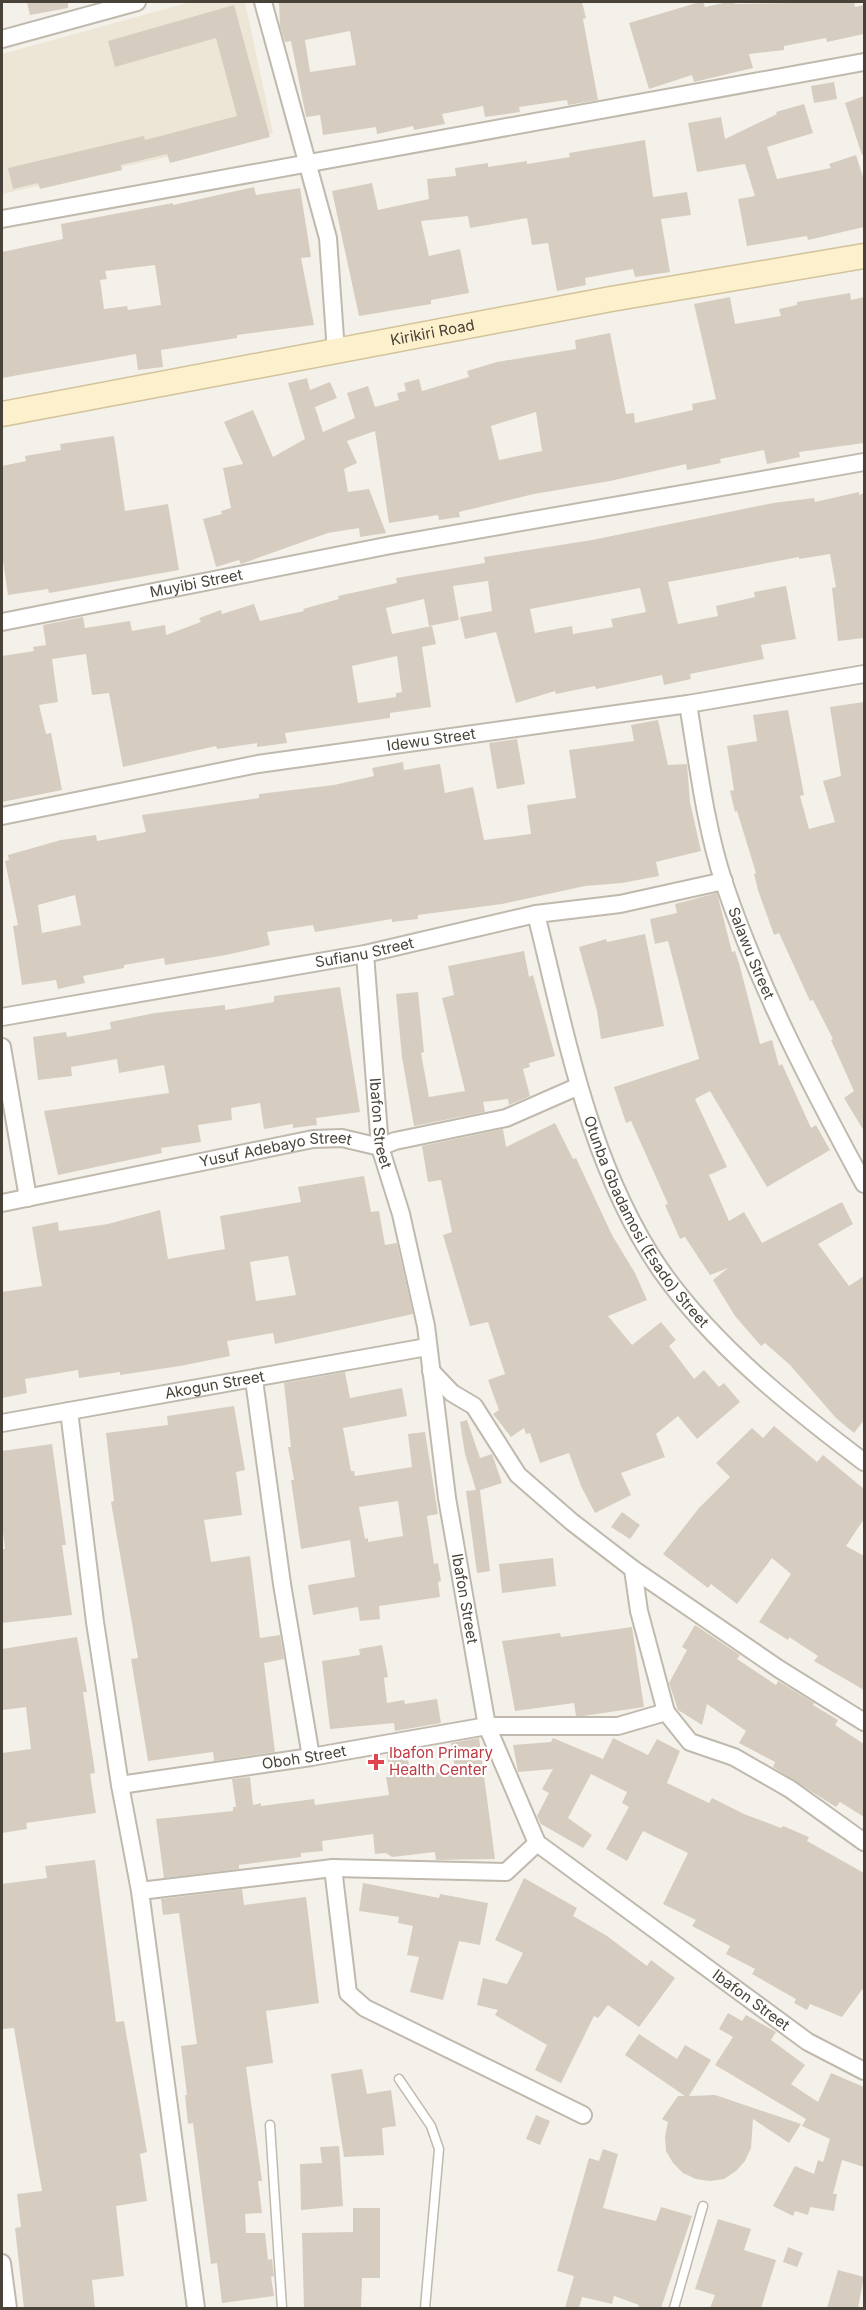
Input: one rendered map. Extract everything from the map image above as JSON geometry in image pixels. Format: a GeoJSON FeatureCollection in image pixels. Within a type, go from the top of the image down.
{"type":"FeatureCollection","features":[{"type":"Feature","properties":{"kind":"main road","name":"Kirikiri Road"},"geometry":{"type":"LineString","coordinates":[[2,414],[610,299],[864,256]]}},
{"type":"Feature","properties":{"kind":"street"},"geometry":{"type":"LineString","coordinates":[[2,39],[137,2]]}},
{"type":"Feature","properties":{"kind":"street"},"geometry":{"type":"LineString","coordinates":[[262,2],[328,238],[336,351]]}},
{"type":"Feature","properties":{"kind":"street"},"geometry":{"type":"LineString","coordinates":[[2,219],[864,62]]}},
{"type":"Feature","properties":{"kind":"street","name":"Muyibi Street"},"geometry":{"type":"LineString","coordinates":[[2,622],[391,545],[864,462]]}},
{"type":"Feature","properties":{"kind":"street","name":"Idewu Street"},"geometry":{"type":"LineString","coordinates":[[2,816],[258,764],[688,704],[864,674]]}},
{"type":"Feature","properties":{"kind":"street","name":"Salawu Street"},"geometry":{"type":"LineString","coordinates":[[688,704],[705,810],[724,881],[763,987],[792,1048],[864,1184]]}},
{"type":"Feature","properties":{"kind":"street","name":"Sufianu Street"},"geometry":{"type":"LineString","coordinates":[[2,1017],[365,954],[536,914],[620,904],[724,881]]}},
{"type":"Feature","properties":{"kind":"street","name":"Otunba Gbadamosi (Esado) Street"},"geometry":{"type":"LineString","coordinates":[[536,914],[579,1086],[613,1181],[636,1229],[660,1268],[688,1304],[750,1367],[864,1462]]}},
{"type":"Feature","properties":{"kind":"street","name":"Ibafon Street"},"geometry":{"type":"LineString","coordinates":[[365,954],[380,1147],[404,1225],[426,1326],[447,1498],[487,1725],[537,1843],[808,2042],[864,2071]]}},
{"type":"Feature","properties":{"kind":"street"},"geometry":{"type":"LineString","coordinates":[[2,1047],[28,1198]]}},
{"type":"Feature","properties":{"kind":"street"},"geometry":{"type":"LineString","coordinates":[[380,1147],[395,1141],[506,1119],[579,1086]]}},
{"type":"Feature","properties":{"kind":"street","name":"Yusuf Adebayo Street"},"geometry":{"type":"LineString","coordinates":[[2,1203],[313,1139],[342,1138],[380,1147]]}},
{"type":"Feature","properties":{"kind":"street","name":"Akogun Street"},"geometry":{"type":"LineString","coordinates":[[2,1423],[254,1380],[427,1347]]}},
{"type":"Feature","properties":{"kind":"street"},"geometry":{"type":"LineString","coordinates":[[430,1371],[452,1393],[474,1406],[518,1475],[572,1522],[633,1569],[779,1669],[864,1722]]}},
{"type":"Feature","properties":{"kind":"street"},"geometry":{"type":"LineString","coordinates":[[254,1380],[282,1584],[311,1758]]}},
{"type":"Feature","properties":{"kind":"street"},"geometry":{"type":"LineString","coordinates":[[69,1411],[95,1622],[120,1785],[140,1892],[196,2308]]}},
{"type":"Feature","properties":{"kind":"street"},"geometry":{"type":"LineString","coordinates":[[633,1569],[639,1611],[666,1712],[690,1742],[734,1757],[790,1789],[864,1842]]}},
{"type":"Feature","properties":{"kind":"street","name":"Oboh Street"},"geometry":{"type":"LineString","coordinates":[[120,1785],[311,1758],[487,1725],[618,1726],[666,1712]]}},
{"type":"Feature","properties":{"kind":"street"},"geometry":{"type":"LineString","coordinates":[[140,1892],[333,1868],[506,1872],[537,1843]]}},
{"type":"Feature","properties":{"kind":"street"},"geometry":{"type":"LineString","coordinates":[[333,1868],[348,1993],[365,2008],[583,2115]]}},
{"type":"Feature","properties":{"kind":"street"},"geometry":{"type":"LineString","coordinates":[[2,2263],[8,2308]]}},
{"type":"Feature","properties":{"kind":"lane"},"geometry":{"type":"LineString","coordinates":[[399,2079],[431,2126],[438,2149],[425,2308]]}},
{"type":"Feature","properties":{"kind":"lane"},"geometry":{"type":"LineString","coordinates":[[270,2125],[282,2308]]}},
{"type":"Feature","properties":{"kind":"lane"},"geometry":{"type":"LineString","coordinates":[[674,2308],[703,2206]]}},
{"type":"Feature","properties":{"kind":"shaded area"},"geometry":{"type":"Polygon","coordinates":[[[191,2],[245,2],[273,133],[2,194],[2,54],[191,2]]]}},
{"type":"Feature","properties":{"kind":"building"},"geometry":{"type":"Polygon","coordinates":[[[27,2],[68,2],[68,8],[30,15],[27,2]]]}},
{"type":"Feature","properties":{"kind":"building"},"geometry":{"type":"Polygon","coordinates":[[[279,2],[582,2],[598,100],[568,105],[567,100],[519,107],[520,112],[485,117],[483,106],[442,114],[445,124],[414,130],[413,126],[377,134],[376,127],[323,135],[320,115],[306,117],[291,41],[285,42],[280,26],[279,2]],[[350,31],[305,40],[310,72],[356,65],[350,31]]]}},
{"type":"Feature","properties":{"kind":"building"},"geometry":{"type":"Polygon","coordinates":[[[703,2],[705,7],[728,2],[737,4],[854,2],[855,7],[864,5],[864,34],[827,42],[826,38],[784,46],[784,50],[749,54],[753,68],[694,82],[692,75],[649,89],[629,23],[703,2]]]}},
{"type":"Feature","properties":{"kind":"building"},"geometry":{"type":"Polygon","coordinates":[[[234,5],[270,137],[170,163],[167,154],[121,165],[122,170],[40,189],[38,183],[13,189],[8,168],[144,136],[145,140],[237,116],[216,38],[115,67],[108,41],[234,5]]]}},
{"type":"Feature","properties":{"kind":"building"},"geometry":{"type":"Polygon","coordinates":[[[834,82],[837,99],[814,103],[811,86],[834,82]]]}},
{"type":"Feature","properties":{"kind":"building"},"geometry":{"type":"Polygon","coordinates":[[[864,96],[864,154],[862,155],[845,103],[864,96]]]}},
{"type":"Feature","properties":{"kind":"building"},"geometry":{"type":"Polygon","coordinates":[[[804,104],[813,133],[767,147],[777,179],[831,168],[829,164],[856,155],[864,180],[864,227],[808,240],[807,236],[747,246],[738,199],[755,196],[745,164],[697,172],[688,123],[721,117],[725,139],[777,114],[776,112],[804,104]]]}},
{"type":"Feature","properties":{"kind":"building"},"geometry":{"type":"Polygon","coordinates":[[[645,140],[653,197],[687,192],[691,215],[661,219],[670,272],[635,277],[633,269],[585,278],[586,285],[557,291],[548,243],[532,245],[527,218],[470,228],[468,216],[421,221],[429,256],[460,249],[469,293],[431,300],[431,304],[359,316],[332,191],[372,183],[378,210],[429,199],[427,179],[456,176],[455,168],[488,163],[488,167],[527,161],[527,164],[570,157],[569,153],[645,140]]]}},
{"type":"Feature","properties":{"kind":"building"},"geometry":{"type":"Polygon","coordinates":[[[254,187],[256,195],[300,188],[311,257],[301,258],[314,325],[237,335],[237,338],[161,350],[163,367],[138,370],[136,354],[2,378],[2,252],[63,239],[61,224],[173,203],[173,205],[254,187]],[[155,265],[105,271],[107,279],[100,280],[104,309],[127,306],[128,310],[161,305],[155,265]]]}},
{"type":"Feature","properties":{"kind":"building"},"geometry":{"type":"Polygon","coordinates":[[[850,293],[851,300],[864,297],[864,443],[799,452],[800,457],[767,464],[764,450],[720,459],[721,463],[687,470],[686,464],[610,481],[534,494],[459,512],[460,517],[439,520],[438,515],[389,523],[375,431],[347,441],[357,463],[344,469],[348,492],[369,489],[386,533],[360,537],[359,528],[328,533],[241,564],[239,560],[216,567],[203,519],[222,514],[221,511],[231,508],[223,468],[243,464],[224,422],[253,410],[273,457],[305,439],[288,383],[307,378],[310,390],[330,382],[337,398],[315,407],[323,432],[355,418],[347,393],[368,386],[375,407],[399,400],[397,393],[406,391],[404,383],[419,379],[422,391],[469,377],[467,371],[497,362],[576,349],[575,340],[610,333],[626,414],[634,413],[635,423],[693,410],[692,404],[716,399],[694,304],[730,297],[735,324],[781,316],[779,309],[797,305],[797,302],[850,293]],[[536,412],[491,426],[499,460],[542,451],[536,412]]]}},
{"type":"Feature","properties":{"kind":"building"},"geometry":{"type":"Polygon","coordinates":[[[114,436],[125,511],[168,504],[179,570],[49,593],[48,589],[8,595],[2,554],[2,466],[26,461],[25,456],[61,450],[60,444],[114,436]]]}},
{"type":"Feature","properties":{"kind":"building"},"geometry":{"type":"Polygon","coordinates":[[[859,492],[859,495],[864,493],[864,638],[838,641],[832,588],[836,587],[830,554],[799,559],[799,557],[668,582],[678,624],[718,616],[716,606],[755,597],[754,592],[786,586],[796,639],[761,645],[764,659],[690,674],[691,679],[664,685],[662,675],[596,689],[595,686],[556,694],[555,691],[516,703],[496,632],[465,639],[460,617],[492,611],[488,581],[453,586],[459,620],[429,626],[424,599],[386,608],[392,634],[432,626],[436,644],[422,647],[431,707],[390,713],[390,718],[285,733],[287,743],[257,747],[257,743],[217,749],[216,746],[123,767],[109,693],[92,695],[86,654],[52,659],[58,702],[39,705],[46,734],[51,733],[62,790],[2,802],[2,656],[34,651],[33,647],[46,645],[43,625],[83,617],[85,628],[130,621],[132,631],[165,625],[166,635],[201,622],[199,618],[221,610],[222,614],[254,604],[260,621],[304,611],[303,609],[339,599],[338,596],[397,583],[396,578],[485,563],[484,557],[592,540],[773,503],[814,498],[815,502],[859,492]],[[640,588],[530,609],[535,633],[572,626],[573,634],[613,627],[611,619],[646,612],[640,588]],[[397,656],[352,666],[358,703],[396,697],[396,693],[402,692],[397,656]]]}},
{"type":"Feature","properties":{"kind":"building"},"geometry":{"type":"Polygon","coordinates":[[[864,702],[864,1131],[844,1098],[854,1091],[831,1040],[833,1039],[813,1000],[810,1001],[779,933],[774,935],[758,890],[754,874],[756,873],[737,811],[735,812],[730,791],[734,790],[727,746],[757,741],[753,715],[788,710],[804,795],[800,796],[809,829],[835,822],[823,781],[841,776],[830,707],[864,702]]]}},
{"type":"Feature","properties":{"kind":"building"},"geometry":{"type":"Polygon","coordinates":[[[658,720],[668,765],[687,764],[690,802],[701,851],[656,862],[659,876],[622,883],[585,886],[502,904],[418,915],[418,919],[392,922],[392,919],[315,932],[313,925],[267,932],[270,945],[226,955],[165,965],[164,958],[124,965],[124,968],[83,976],[85,983],[58,989],[56,980],[22,985],[13,926],[18,925],[5,861],[9,860],[8,855],[61,840],[96,835],[97,841],[146,832],[142,815],[259,798],[259,794],[334,785],[374,776],[372,768],[403,762],[404,770],[440,764],[445,793],[473,787],[484,840],[531,834],[527,805],[576,798],[569,750],[634,741],[631,725],[658,720]],[[75,895],[38,905],[42,933],[81,925],[75,895]]]}},
{"type":"Feature","properties":{"kind":"building"},"geometry":{"type":"Polygon","coordinates":[[[517,739],[525,784],[497,789],[489,743],[517,739]]]}},
{"type":"Feature","properties":{"kind":"building"},"geometry":{"type":"Polygon","coordinates":[[[717,893],[732,952],[735,951],[739,963],[760,1044],[772,1040],[779,1066],[782,1064],[811,1128],[816,1125],[830,1150],[767,1187],[710,1091],[695,1099],[727,1167],[709,1175],[729,1221],[744,1212],[762,1243],[842,1202],[853,1224],[818,1244],[849,1286],[864,1276],[864,1420],[854,1433],[836,1418],[790,1365],[765,1343],[761,1346],[735,1316],[713,1280],[728,1268],[710,1275],[685,1237],[680,1239],[665,1205],[668,1204],[631,1121],[626,1123],[614,1087],[699,1059],[668,941],[655,944],[650,919],[677,913],[675,904],[717,893]]]}},
{"type":"Feature","properties":{"kind":"building"},"geometry":{"type":"Polygon","coordinates":[[[645,934],[664,1026],[601,1039],[597,1011],[579,947],[606,939],[607,942],[645,934]]]}},
{"type":"Feature","properties":{"kind":"building"},"geometry":{"type":"Polygon","coordinates":[[[524,951],[529,977],[533,975],[555,1056],[529,1063],[530,1067],[523,1069],[530,1096],[509,1105],[508,1099],[483,1102],[485,1112],[414,1126],[402,1057],[396,994],[418,992],[424,1052],[421,1053],[429,1097],[465,1091],[442,998],[454,995],[448,966],[524,951]]]}},
{"type":"Feature","properties":{"kind":"building"},"geometry":{"type":"Polygon","coordinates":[[[340,987],[360,1112],[316,1118],[317,1125],[293,1128],[293,1124],[264,1129],[260,1103],[231,1108],[232,1120],[198,1125],[201,1142],[161,1148],[162,1153],[58,1175],[44,1111],[169,1093],[164,1065],[119,1073],[117,1059],[71,1067],[72,1076],[38,1080],[33,1037],[66,1032],[67,1037],[111,1029],[110,1022],[155,1013],[225,1005],[225,1010],[274,1002],[274,996],[340,987]]]}},
{"type":"Feature","properties":{"kind":"building"},"geometry":{"type":"Polygon","coordinates":[[[555,1123],[573,1159],[576,1158],[612,1235],[635,1273],[647,1300],[608,1316],[632,1345],[661,1322],[676,1340],[669,1346],[694,1379],[704,1370],[719,1387],[724,1383],[740,1402],[697,1439],[678,1416],[656,1434],[665,1457],[621,1473],[631,1495],[595,1513],[581,1486],[569,1453],[540,1463],[530,1433],[526,1434],[524,1428],[511,1437],[493,1414],[499,1410],[488,1380],[505,1374],[488,1322],[470,1326],[443,1235],[452,1232],[441,1180],[428,1182],[422,1146],[503,1129],[506,1147],[555,1123]]]}},
{"type":"Feature","properties":{"kind":"building"},"geometry":{"type":"Polygon","coordinates":[[[364,1176],[371,1212],[379,1211],[385,1245],[397,1243],[413,1314],[275,1344],[273,1333],[227,1341],[230,1356],[180,1366],[120,1375],[120,1372],[79,1378],[78,1370],[25,1379],[27,1393],[2,1398],[2,1292],[42,1286],[32,1227],[58,1222],[59,1231],[108,1224],[160,1210],[168,1259],[225,1249],[220,1216],[301,1202],[298,1187],[364,1176]],[[288,1256],[250,1262],[256,1301],[296,1295],[288,1256]]]}},
{"type":"Feature","properties":{"kind":"building"},"geometry":{"type":"Polygon","coordinates":[[[345,1372],[350,1398],[402,1388],[407,1416],[343,1428],[351,1471],[354,1471],[355,1476],[412,1467],[408,1434],[425,1432],[438,1514],[427,1516],[434,1564],[438,1563],[441,1581],[438,1582],[440,1597],[379,1606],[380,1619],[360,1621],[358,1607],[313,1615],[308,1585],[355,1577],[350,1540],[301,1549],[291,1480],[294,1480],[288,1447],[291,1447],[284,1383],[345,1372]],[[398,1501],[359,1507],[365,1539],[368,1538],[368,1542],[403,1536],[398,1501]]]}},
{"type":"Feature","properties":{"kind":"building"},"geometry":{"type":"Polygon","coordinates":[[[234,1406],[245,1470],[236,1472],[242,1515],[204,1520],[211,1562],[250,1556],[260,1638],[280,1635],[284,1659],[264,1663],[275,1752],[214,1761],[213,1752],[148,1761],[131,1659],[138,1658],[111,1502],[114,1501],[106,1433],[168,1425],[167,1416],[234,1406]]]}},
{"type":"Feature","properties":{"kind":"building"},"geometry":{"type":"Polygon","coordinates":[[[467,1420],[480,1458],[492,1454],[502,1483],[480,1490],[490,1571],[477,1573],[466,1491],[476,1490],[465,1454],[460,1422],[467,1420]]]}},
{"type":"Feature","properties":{"kind":"building"},"geometry":{"type":"Polygon","coordinates":[[[774,1426],[817,1462],[823,1455],[864,1489],[864,1519],[846,1546],[864,1556],[864,1690],[814,1661],[818,1656],[789,1637],[788,1640],[759,1622],[791,1574],[772,1558],[737,1604],[711,1584],[708,1588],[663,1554],[699,1508],[730,1477],[716,1463],[752,1428],[763,1438],[774,1426]]]}},
{"type":"Feature","properties":{"kind":"building"},"geometry":{"type":"Polygon","coordinates":[[[52,1444],[66,1545],[62,1545],[72,1615],[2,1623],[2,1549],[5,1549],[2,1524],[2,1451],[52,1444]]]}},
{"type":"Feature","properties":{"kind":"building"},"geometry":{"type":"Polygon","coordinates":[[[622,1512],[640,1525],[630,1539],[611,1527],[622,1512]]]}},
{"type":"Feature","properties":{"kind":"building"},"geometry":{"type":"Polygon","coordinates":[[[553,1558],[556,1586],[502,1593],[499,1564],[553,1558]]]}},
{"type":"Feature","properties":{"kind":"building"},"geometry":{"type":"Polygon","coordinates":[[[695,1625],[740,1655],[737,1659],[776,1685],[778,1681],[814,1703],[813,1705],[838,1720],[835,1725],[864,1744],[864,1817],[840,1802],[836,1807],[773,1767],[775,1762],[739,1743],[746,1731],[707,1704],[702,1725],[678,1710],[669,1683],[687,1650],[682,1647],[695,1625]]]}},
{"type":"Feature","properties":{"kind":"building"},"geometry":{"type":"Polygon","coordinates":[[[632,1627],[644,1707],[583,1716],[576,1716],[574,1703],[515,1711],[502,1641],[560,1633],[561,1637],[632,1627]]]}},
{"type":"Feature","properties":{"kind":"building"},"geometry":{"type":"Polygon","coordinates":[[[77,1637],[87,1692],[83,1692],[95,1773],[90,1774],[96,1813],[26,1823],[27,1829],[2,1833],[2,1753],[31,1749],[26,1707],[3,1710],[2,1649],[77,1637]]]}},
{"type":"Feature","properties":{"kind":"building"},"geometry":{"type":"Polygon","coordinates":[[[382,1645],[388,1677],[384,1678],[387,1703],[404,1700],[405,1704],[437,1699],[441,1723],[395,1731],[394,1723],[330,1729],[322,1661],[360,1655],[359,1649],[382,1645]]]}},
{"type":"Feature","properties":{"kind":"building"},"geometry":{"type":"Polygon","coordinates":[[[479,1738],[495,1859],[436,1860],[435,1852],[392,1857],[386,1853],[375,1854],[373,1834],[322,1841],[323,1851],[301,1853],[301,1857],[239,1865],[239,1869],[164,1878],[156,1819],[233,1811],[233,1807],[236,1807],[232,1779],[250,1777],[253,1805],[261,1803],[261,1806],[314,1799],[315,1805],[389,1795],[386,1777],[390,1777],[387,1755],[407,1752],[410,1774],[414,1776],[455,1770],[451,1743],[479,1738]]]}},
{"type":"Feature","properties":{"kind":"building"},"geometry":{"type":"Polygon","coordinates":[[[553,1738],[603,1759],[613,1738],[648,1755],[657,1739],[680,1751],[667,1783],[709,1803],[712,1798],[744,1814],[809,1837],[807,1841],[864,1873],[864,1987],[842,2017],[810,2004],[807,2010],[794,2003],[796,1999],[752,1974],[755,1969],[726,1954],[730,1946],[692,1926],[696,1920],[663,1904],[688,1853],[643,1831],[627,1861],[606,1849],[629,1807],[622,1803],[627,1792],[591,1774],[568,1818],[592,1835],[583,1848],[541,1824],[537,1816],[549,1793],[542,1789],[553,1769],[518,1772],[513,1745],[551,1742],[553,1738]]]}},
{"type":"Feature","properties":{"kind":"building"},"geometry":{"type":"Polygon","coordinates":[[[95,1860],[116,2022],[124,2021],[147,2152],[140,2154],[147,2201],[116,2206],[124,2276],[92,2280],[95,2308],[24,2308],[15,2228],[21,2227],[17,2194],[42,2191],[14,2028],[2,2029],[2,1884],[47,1878],[45,1866],[95,1860]]]}},
{"type":"Feature","properties":{"kind":"building"},"geometry":{"type":"Polygon","coordinates":[[[524,1878],[577,1908],[573,1916],[607,1936],[647,1966],[651,1960],[675,1978],[639,2027],[608,2005],[598,2018],[594,2016],[561,2083],[535,2070],[547,2045],[495,2015],[498,2010],[477,2005],[483,1978],[507,1984],[523,1953],[495,1940],[524,1878]]]}},
{"type":"Feature","properties":{"kind":"building"},"geometry":{"type":"Polygon","coordinates":[[[363,1883],[439,1898],[440,1894],[488,1903],[480,1945],[459,1941],[443,2000],[410,1992],[419,1957],[407,1955],[413,1926],[398,1923],[399,1917],[359,1911],[363,1883]]]}},
{"type":"Feature","properties":{"kind":"building"},"geometry":{"type":"Polygon","coordinates":[[[242,1889],[244,1905],[306,1897],[319,2003],[266,2011],[273,2063],[246,2067],[262,2181],[258,2181],[262,2213],[245,2214],[246,2233],[265,2233],[268,2260],[272,2259],[274,2276],[271,2277],[274,2296],[222,2303],[217,2263],[211,2264],[193,2123],[188,2124],[181,2046],[197,2044],[179,1913],[163,1915],[161,1899],[242,1889]]]}},
{"type":"Feature","properties":{"kind":"building"},"geometry":{"type":"Polygon","coordinates":[[[728,2013],[742,2021],[746,2015],[776,2032],[771,2040],[805,2065],[791,2084],[818,2102],[831,2073],[864,2087],[864,2167],[842,2160],[833,2194],[837,2194],[834,2211],[810,2207],[808,2215],[795,2211],[793,2216],[773,2206],[795,2166],[814,2174],[818,2160],[823,2162],[830,2139],[802,2126],[806,2119],[715,2065],[733,2037],[719,2029],[728,2013]]]}},
{"type":"Feature","properties":{"kind":"building"},"geometry":{"type":"Polygon","coordinates":[[[639,2034],[677,2059],[685,2045],[711,2060],[689,2096],[715,2095],[801,2124],[789,2143],[753,2119],[751,2148],[745,2161],[736,2171],[724,2179],[710,2181],[696,2179],[683,2173],[666,2151],[665,2136],[668,2122],[662,2119],[678,2096],[685,2096],[625,2055],[639,2034]]]}},
{"type":"Feature","properties":{"kind":"building"},"geometry":{"type":"Polygon","coordinates":[[[362,2069],[367,2094],[391,2090],[396,2126],[382,2128],[384,2155],[344,2157],[331,2074],[362,2069]]]}},
{"type":"Feature","properties":{"kind":"building"},"geometry":{"type":"Polygon","coordinates":[[[536,2115],[550,2121],[540,2145],[526,2139],[536,2115]]]}},
{"type":"Feature","properties":{"kind":"building"},"geometry":{"type":"Polygon","coordinates":[[[339,2146],[343,2206],[301,2210],[300,2164],[322,2163],[320,2147],[339,2146]]]}},
{"type":"Feature","properties":{"kind":"building"},"geometry":{"type":"Polygon","coordinates":[[[603,2149],[618,2154],[603,2208],[656,2221],[661,2207],[692,2216],[661,2308],[638,2308],[639,2305],[614,2296],[612,2304],[582,2297],[579,2308],[565,2308],[574,2276],[557,2271],[589,2158],[599,2161],[603,2149]]]}},
{"type":"Feature","properties":{"kind":"building"},"geometry":{"type":"Polygon","coordinates":[[[353,2208],[380,2208],[380,2278],[362,2278],[361,2308],[304,2308],[302,2233],[353,2232],[353,2208]]]}},
{"type":"Feature","properties":{"kind":"building"},"geometry":{"type":"Polygon","coordinates":[[[718,2219],[751,2229],[744,2250],[776,2260],[761,2308],[710,2308],[715,2295],[695,2289],[718,2219]]]}},
{"type":"Feature","properties":{"kind":"building"},"geometry":{"type":"Polygon","coordinates":[[[788,2247],[803,2253],[797,2267],[783,2262],[788,2247]]]}},
{"type":"Feature","properties":{"kind":"building"},"geometry":{"type":"Polygon","coordinates":[[[838,2270],[864,2277],[858,2308],[827,2308],[838,2270]]]}},
{"type":"Feature","properties":{"kind":"place","name":"Ibafon Primary Health Center"},"geometry":{"type":"Point","coordinates":[376,1762]}}]}
